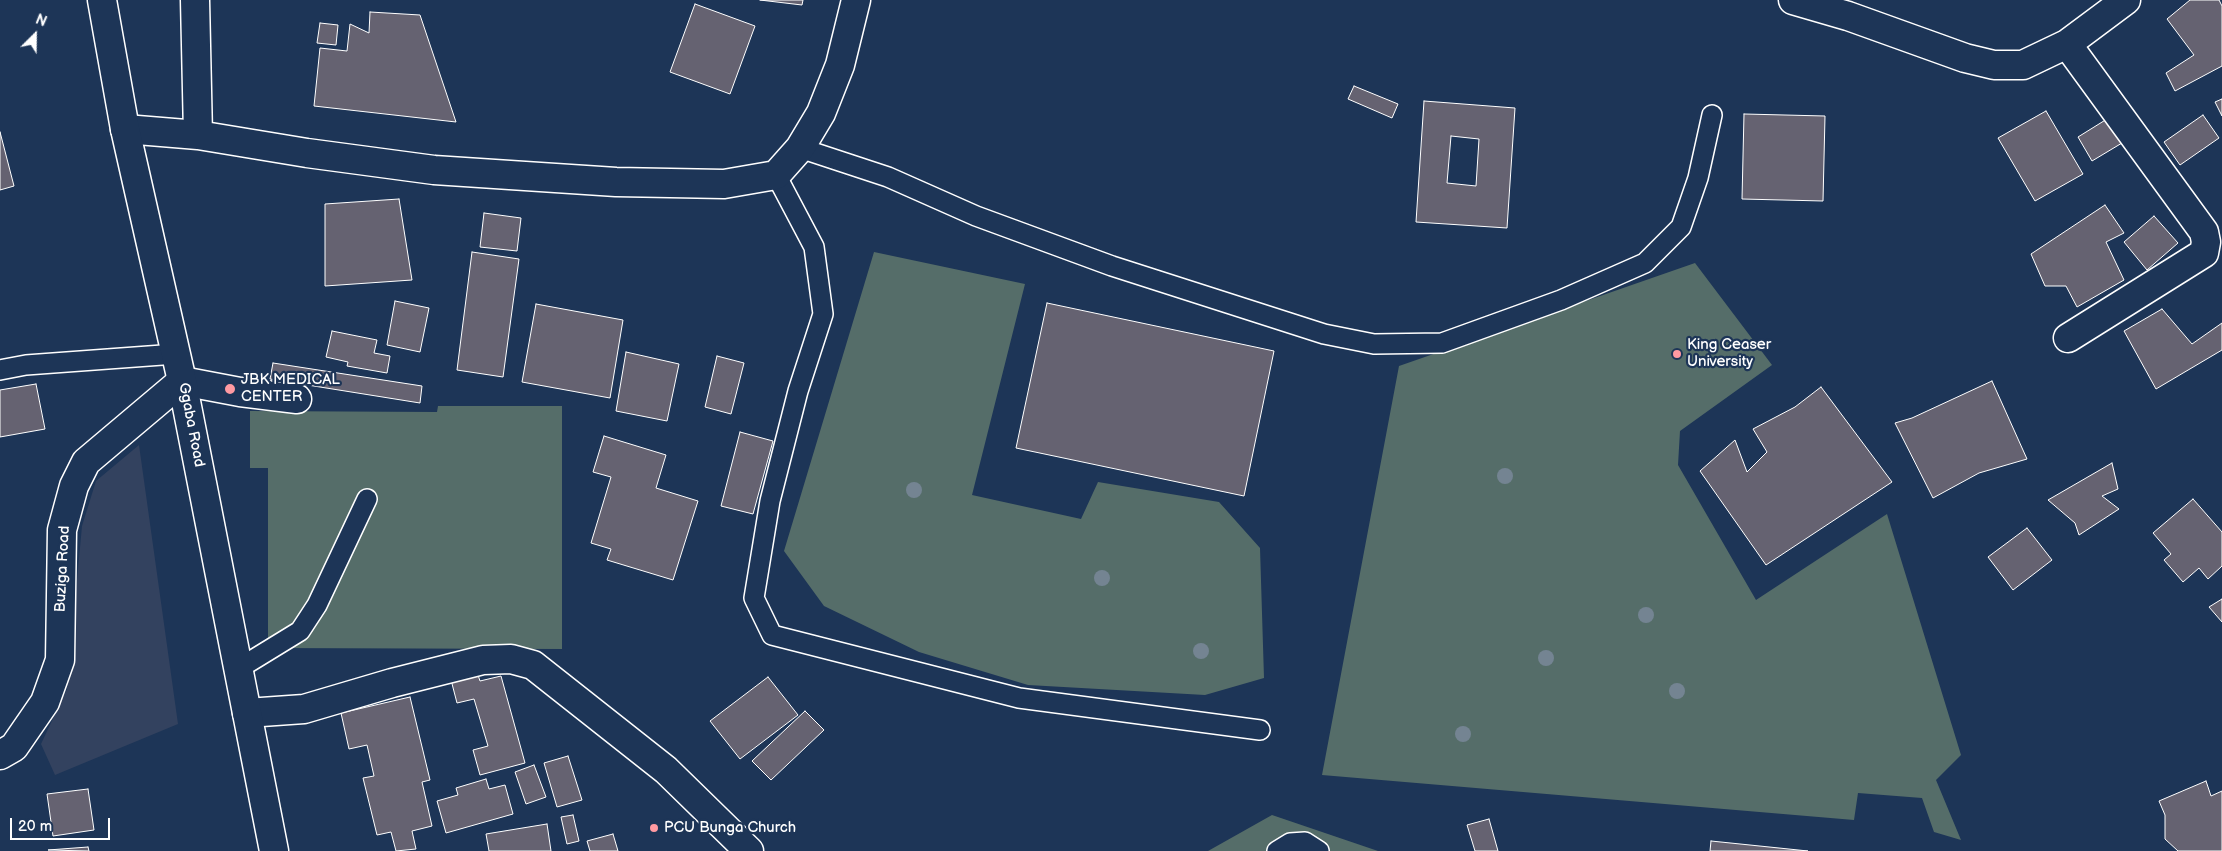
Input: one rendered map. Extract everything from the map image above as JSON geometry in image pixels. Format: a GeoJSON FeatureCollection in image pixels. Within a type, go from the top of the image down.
{"type":"FeatureCollection","features":[{"type":"Feature","properties":{"kind":"street","name":"Ggaba Road"},"geometry":{"type":"LineString","coordinates":[[102,0],[125,128],[182,381],[274,851]]}},
{"type":"Feature","properties":{"kind":"street"},"geometry":{"type":"LineString","coordinates":[[195,0],[198,135]]}},
{"type":"Feature","properties":{"kind":"street"},"geometry":{"type":"LineString","coordinates":[[125,128],[198,135],[307,154],[434,170],[499,175],[616,182],[724,184],[776,175],[800,148],[821,113],[840,65],[856,0]]}},
{"type":"Feature","properties":{"kind":"street"},"geometry":{"type":"LineString","coordinates":[[1794,0],[1848,16],[1965,58],[1994,65],[2023,65],[2067,44],[2126,0]]}},
{"type":"Feature","properties":{"kind":"street"},"geometry":{"type":"LineString","coordinates":[[2067,44],[2204,232],[2206,242],[2204,253],[2068,338]]}},
{"type":"Feature","properties":{"kind":"street"},"geometry":{"type":"LineString","coordinates":[[182,381],[297,399]]}},
{"type":"Feature","properties":{"kind":"street","name":"Buziga Road"},"geometry":{"type":"LineString","coordinates":[[0,755],[14,747],[45,702],[60,660],[62,530],[78,478],[86,462],[182,381]]}},
{"type":"Feature","properties":{"kind":"street"},"geometry":{"type":"LineString","coordinates":[[247,713],[304,709],[392,683],[483,660],[511,659],[533,665],[666,770],[749,851]]}},
{"type":"Feature","properties":{"kind":"lane"},"geometry":{"type":"LineString","coordinates":[[800,148],[888,177],[976,216],[1112,266],[1324,334],[1374,344],[1442,343],[1561,300],[1645,263],[1681,227],[1698,178],[1712,115]]}},
{"type":"Feature","properties":{"kind":"lane"},"geometry":{"type":"LineString","coordinates":[[776,175],[814,247],[823,314],[798,391],[770,501],[754,598],[772,635],[1019,698],[1260,730]]}},
{"type":"Feature","properties":{"kind":"lane"},"geometry":{"type":"LineString","coordinates":[[0,370],[26,365],[176,354]]}},
{"type":"Feature","properties":{"kind":"lane"},"geometry":{"type":"LineString","coordinates":[[238,669],[300,630],[317,605],[367,499]]}},
{"type":"Feature","properties":{"kind":"lane"},"geometry":{"type":"LineString","coordinates":[[1276,851],[1290,842],[1305,842],[1319,851]]}},
{"type":"Feature","properties":{"kind":"shaded area"},"geometry":{"type":"Polygon","coordinates":[[[139,445],[178,724],[55,775],[41,744],[67,689],[82,526],[96,481],[139,445]]]}},
{"type":"Feature","properties":{"kind":"green space"},"geometry":{"type":"Polygon","coordinates":[[[874,252],[1025,284],[972,495],[1081,519],[1098,482],[1219,502],[1260,548],[1264,678],[1205,695],[1028,685],[919,652],[824,606],[784,551],[874,252]]]}},
{"type":"Feature","properties":{"kind":"green space"},"geometry":{"type":"Polygon","coordinates":[[[1695,263],[1772,365],[1680,431],[1678,465],[1756,600],[1887,514],[1961,755],[1936,780],[1961,840],[1934,832],[1922,798],[1858,793],[1854,820],[1322,775],[1399,366],[1695,263]]]}},
{"type":"Feature","properties":{"kind":"green space"},"geometry":{"type":"Polygon","coordinates":[[[438,406],[562,406],[562,649],[268,648],[268,468],[250,468],[250,411],[437,412],[438,406]]]}},
{"type":"Feature","properties":{"kind":"green space"},"geometry":{"type":"Polygon","coordinates":[[[1272,815],[1378,851],[1208,851],[1272,815]]]}},
{"type":"Feature","properties":{"kind":"building"},"geometry":{"type":"Polygon","coordinates":[[[760,0],[803,0],[802,5],[760,0]]]}},
{"type":"Feature","properties":{"kind":"building"},"geometry":{"type":"Polygon","coordinates":[[[2190,0],[2219,0],[2222,6],[2222,66],[2175,91],[2166,73],[2194,55],[2167,19],[2190,0]]]}},
{"type":"Feature","properties":{"kind":"building"},"geometry":{"type":"Polygon","coordinates":[[[695,4],[755,26],[730,94],[670,72],[695,4]]]}},
{"type":"Feature","properties":{"kind":"building"},"geometry":{"type":"Polygon","coordinates":[[[370,12],[420,15],[456,122],[314,106],[320,48],[347,51],[350,24],[369,33],[370,12]]]}},
{"type":"Feature","properties":{"kind":"building"},"geometry":{"type":"Polygon","coordinates":[[[320,23],[338,25],[336,45],[317,43],[320,23]]]}},
{"type":"Feature","properties":{"kind":"building"},"geometry":{"type":"Polygon","coordinates":[[[1354,86],[1398,104],[1392,118],[1348,99],[1354,86]]]}},
{"type":"Feature","properties":{"kind":"building"},"geometry":{"type":"Polygon","coordinates":[[[2222,99],[2222,116],[2215,102],[2222,99]]]}},
{"type":"Feature","properties":{"kind":"building"},"geometry":{"type":"Polygon","coordinates":[[[1424,101],[1515,108],[1507,228],[1416,222],[1424,101]],[[1451,136],[1447,183],[1476,186],[1479,139],[1451,136]]]}},
{"type":"Feature","properties":{"kind":"building"},"geometry":{"type":"Polygon","coordinates":[[[2046,111],[2083,174],[2035,201],[1998,138],[2046,111]]]}},
{"type":"Feature","properties":{"kind":"building"},"geometry":{"type":"Polygon","coordinates":[[[1744,114],[1825,116],[1823,201],[1742,199],[1744,114]]]}},
{"type":"Feature","properties":{"kind":"building"},"geometry":{"type":"Polygon","coordinates":[[[2203,115],[2219,138],[2180,165],[2164,142],[2203,115]]]}},
{"type":"Feature","properties":{"kind":"building"},"geometry":{"type":"Polygon","coordinates":[[[2107,119],[2122,143],[2092,161],[2078,137],[2107,119]]]}},
{"type":"Feature","properties":{"kind":"building"},"geometry":{"type":"Polygon","coordinates":[[[0,132],[14,186],[0,190],[0,132]]]}},
{"type":"Feature","properties":{"kind":"building"},"geometry":{"type":"Polygon","coordinates":[[[399,199],[412,280],[325,286],[325,204],[399,199]]]}},
{"type":"Feature","properties":{"kind":"building"},"geometry":{"type":"Polygon","coordinates":[[[2105,205],[2124,233],[2106,242],[2124,280],[2077,307],[2066,286],[2045,286],[2031,254],[2105,205]]]}},
{"type":"Feature","properties":{"kind":"building"},"geometry":{"type":"Polygon","coordinates":[[[484,213],[521,218],[517,251],[480,247],[484,213]]]}},
{"type":"Feature","properties":{"kind":"building"},"geometry":{"type":"Polygon","coordinates":[[[2154,216],[2178,243],[2147,270],[2124,242],[2154,216]]]}},
{"type":"Feature","properties":{"kind":"building"},"geometry":{"type":"Polygon","coordinates":[[[472,252],[519,259],[503,377],[457,370],[472,252]]]}},
{"type":"Feature","properties":{"kind":"building"},"geometry":{"type":"Polygon","coordinates":[[[395,301],[429,308],[420,352],[387,345],[395,301]]]}},
{"type":"Feature","properties":{"kind":"building"},"geometry":{"type":"Polygon","coordinates":[[[1047,303],[1274,351],[1244,496],[1016,448],[1047,303]]]}},
{"type":"Feature","properties":{"kind":"building"},"geometry":{"type":"Polygon","coordinates":[[[536,304],[623,320],[610,398],[522,382],[536,304]]]}},
{"type":"Feature","properties":{"kind":"building"},"geometry":{"type":"Polygon","coordinates":[[[2162,309],[2192,344],[2222,323],[2222,350],[2156,389],[2124,331],[2162,309]]]}},
{"type":"Feature","properties":{"kind":"building"},"geometry":{"type":"Polygon","coordinates":[[[332,331],[377,340],[374,353],[390,356],[387,373],[347,366],[348,362],[326,357],[332,331]]]}},
{"type":"Feature","properties":{"kind":"building"},"geometry":{"type":"Polygon","coordinates":[[[626,352],[679,364],[667,421],[616,411],[626,352]]]}},
{"type":"Feature","properties":{"kind":"building"},"geometry":{"type":"Polygon","coordinates":[[[717,356],[744,363],[731,414],[705,407],[717,356]]]}},
{"type":"Feature","properties":{"kind":"building"},"geometry":{"type":"Polygon","coordinates":[[[273,363],[422,386],[420,403],[270,379],[273,363]]]}},
{"type":"Feature","properties":{"kind":"building"},"geometry":{"type":"Polygon","coordinates":[[[1992,381],[2027,459],[1979,473],[1933,498],[1895,423],[1912,418],[1992,381]]]}},
{"type":"Feature","properties":{"kind":"building"},"geometry":{"type":"Polygon","coordinates":[[[36,384],[45,429],[0,437],[0,390],[36,384]]]}},
{"type":"Feature","properties":{"kind":"building"},"geometry":{"type":"Polygon","coordinates":[[[1821,387],[1892,482],[1766,565],[1700,471],[1735,440],[1747,472],[1767,452],[1753,429],[1795,407],[1821,387]]]}},
{"type":"Feature","properties":{"kind":"building"},"geometry":{"type":"Polygon","coordinates":[[[740,432],[773,441],[753,514],[721,506],[740,432]]]}},
{"type":"Feature","properties":{"kind":"building"},"geometry":{"type":"Polygon","coordinates":[[[604,436],[666,455],[656,488],[698,501],[673,580],[607,560],[611,549],[591,543],[611,477],[593,472],[604,436]]]}},
{"type":"Feature","properties":{"kind":"building"},"geometry":{"type":"Polygon","coordinates":[[[2112,463],[2118,489],[2102,496],[2119,509],[2079,535],[2075,523],[2048,500],[2112,463]]]}},
{"type":"Feature","properties":{"kind":"building"},"geometry":{"type":"Polygon","coordinates":[[[2193,499],[2222,532],[2222,566],[2208,579],[2199,568],[2183,582],[2164,560],[2171,554],[2153,533],[2193,499]]]}},
{"type":"Feature","properties":{"kind":"building"},"geometry":{"type":"Polygon","coordinates":[[[2027,528],[2052,560],[2013,590],[1988,557],[2027,528]]]}},
{"type":"Feature","properties":{"kind":"building"},"geometry":{"type":"Polygon","coordinates":[[[2222,599],[2222,622],[2209,607],[2222,599]]]}},
{"type":"Feature","properties":{"kind":"building"},"geometry":{"type":"Polygon","coordinates":[[[476,669],[480,681],[501,676],[525,763],[480,775],[473,750],[488,746],[474,699],[457,703],[450,676],[476,669]]]}},
{"type":"Feature","properties":{"kind":"building"},"geometry":{"type":"Polygon","coordinates":[[[768,677],[798,715],[740,759],[710,721],[768,677]]]}},
{"type":"Feature","properties":{"kind":"building"},"geometry":{"type":"Polygon","coordinates":[[[410,697],[430,780],[422,782],[432,826],[412,831],[416,849],[396,851],[391,832],[377,835],[363,778],[374,776],[367,745],[349,749],[341,713],[410,697]]]}},
{"type":"Feature","properties":{"kind":"building"},"geometry":{"type":"Polygon","coordinates":[[[805,711],[824,730],[771,780],[752,761],[805,711]]]}},
{"type":"Feature","properties":{"kind":"building"},"geometry":{"type":"Polygon","coordinates":[[[568,756],[582,800],[557,807],[544,763],[568,756]]]}},
{"type":"Feature","properties":{"kind":"building"},"geometry":{"type":"Polygon","coordinates":[[[534,765],[546,797],[526,804],[515,772],[534,765]]]}},
{"type":"Feature","properties":{"kind":"building"},"geometry":{"type":"Polygon","coordinates":[[[486,779],[489,789],[505,785],[513,814],[446,833],[437,801],[458,795],[456,788],[486,779]]]}},
{"type":"Feature","properties":{"kind":"building"},"geometry":{"type":"Polygon","coordinates":[[[2206,781],[2211,796],[2222,791],[2222,851],[2178,851],[2165,839],[2165,815],[2159,801],[2206,781]]]}},
{"type":"Feature","properties":{"kind":"building"},"geometry":{"type":"Polygon","coordinates":[[[88,789],[94,830],[53,836],[47,794],[88,789]]]}},
{"type":"Feature","properties":{"kind":"building"},"geometry":{"type":"Polygon","coordinates":[[[573,815],[579,841],[567,844],[561,817],[573,815]]]}},
{"type":"Feature","properties":{"kind":"building"},"geometry":{"type":"Polygon","coordinates":[[[1489,819],[1498,851],[1475,851],[1467,825],[1489,819]]]}},
{"type":"Feature","properties":{"kind":"building"},"geometry":{"type":"Polygon","coordinates":[[[547,824],[551,851],[489,851],[486,834],[547,824]]]}},
{"type":"Feature","properties":{"kind":"building"},"geometry":{"type":"Polygon","coordinates":[[[613,834],[618,851],[590,851],[587,841],[613,834]]]}},
{"type":"Feature","properties":{"kind":"building"},"geometry":{"type":"Polygon","coordinates":[[[1711,841],[1808,851],[1710,851],[1711,841]]]}},
{"type":"Feature","properties":{"kind":"building"},"geometry":{"type":"Polygon","coordinates":[[[88,847],[89,851],[48,850],[88,847]]]}},
{"type":"Feature","properties":{"kind":"place","name":"King Ceaser University"},"geometry":{"type":"Point","coordinates":[1677,354]}},
{"type":"Feature","properties":{"kind":"place","name":"JBK MEDICAL CENTER"},"geometry":{"type":"Point","coordinates":[230,389]}},
{"type":"Feature","properties":{"kind":"place","name":"PCU Bunga Church"},"geometry":{"type":"Point","coordinates":[654,828]}}]}
